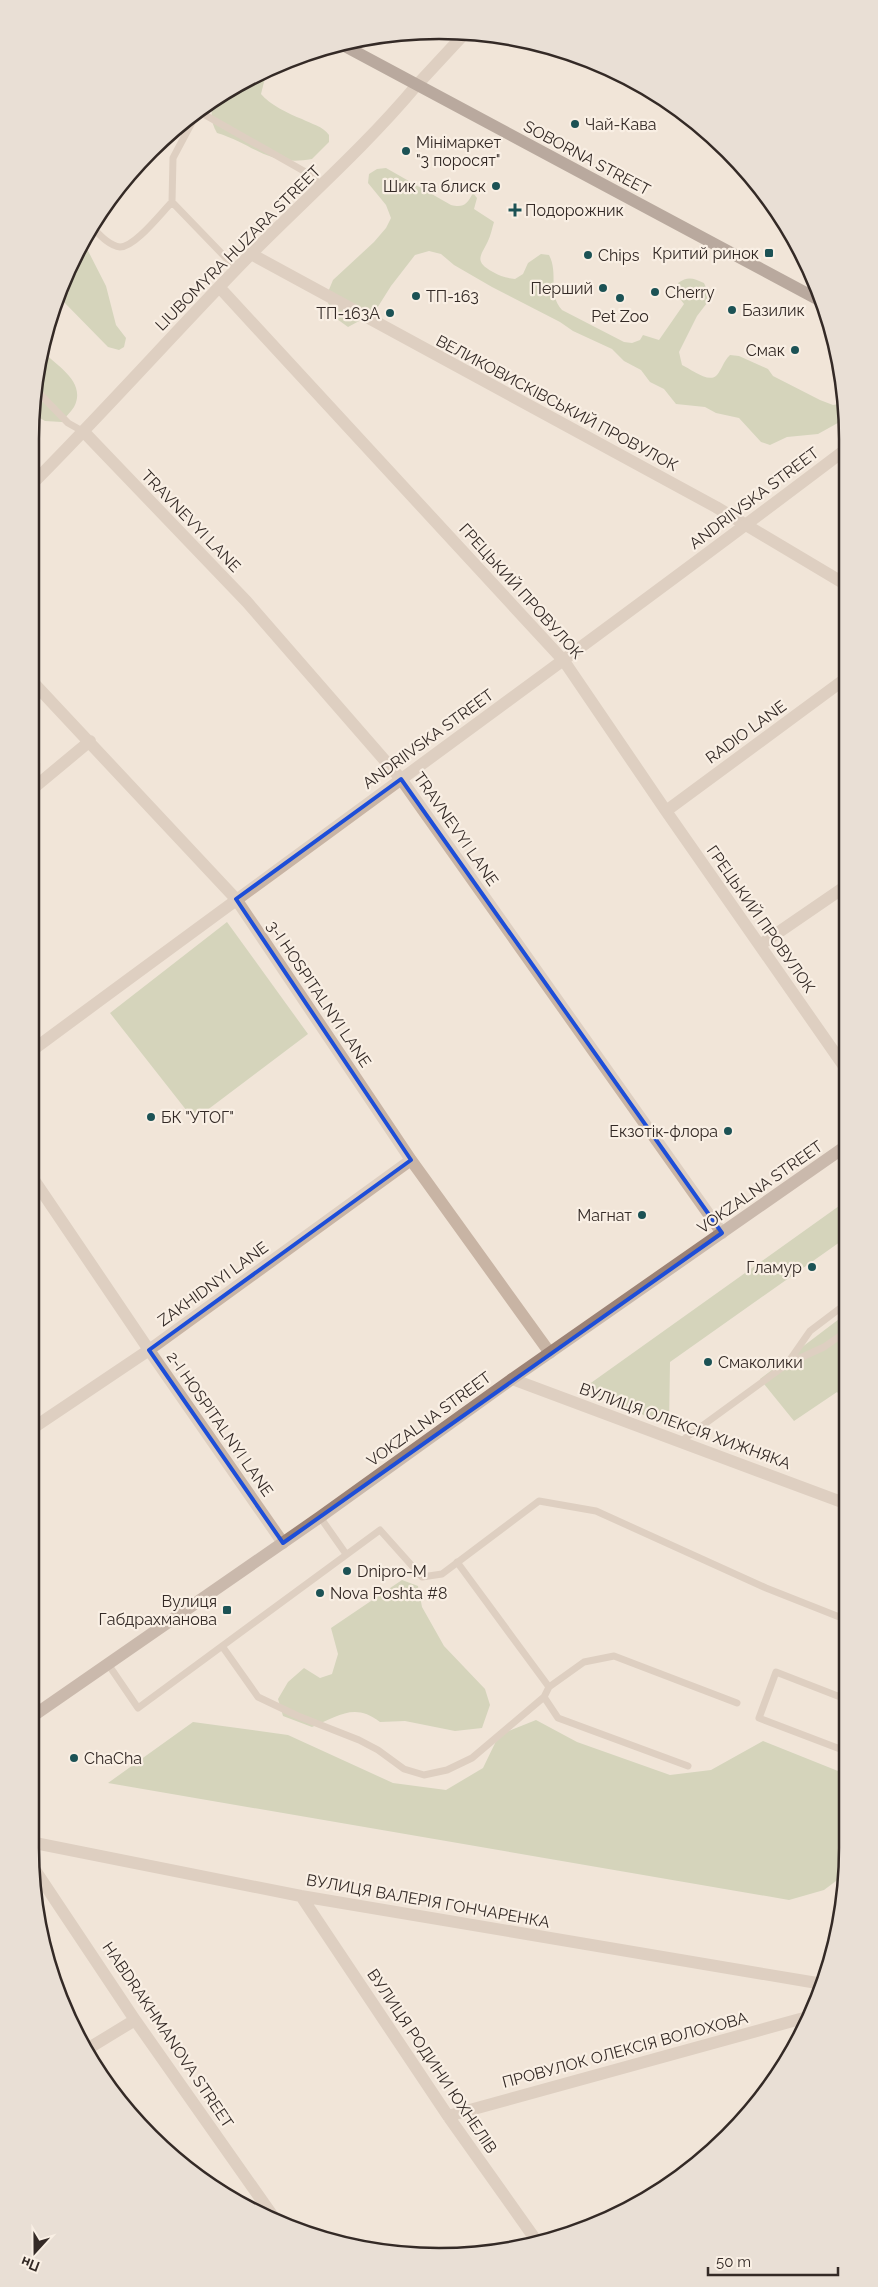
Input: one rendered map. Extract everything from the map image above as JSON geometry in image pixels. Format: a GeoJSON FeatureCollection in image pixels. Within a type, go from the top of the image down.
{"type":"FeatureCollection","features":[{"type":"Feature","properties":{"kind":"main road","name":"SOBORNA STREET"},"geometry":{"type":"LineString","coordinates":[[349,49],[813,298]]}},
{"type":"Feature","properties":{"kind":"main road","name":"VOKZALNA STREET"},"geometry":{"type":"LineString","coordinates":[[39,1712],[283,1543],[512,1379],[839,1151]]}},
{"type":"Feature","properties":{"kind":"street","name":"LIUBOMYRA HUZARA STREET"},"geometry":{"type":"LineString","coordinates":[[39,477],[84,432],[238,267],[392,115],[459,40]]}},
{"type":"Feature","properties":{"kind":"street","name":"ВЕЛИКОВИСКІВСЬКИЙ ПРОВУЛОК"},"geometry":{"type":"LineString","coordinates":[[251,254],[746,525],[839,580]]}},
{"type":"Feature","properties":{"kind":"street","name":"ГРЕЦЬКИЙ ПРОВУЛОК"},"geometry":{"type":"LineString","coordinates":[[220,288],[564,661],[839,1060]]}},
{"type":"Feature","properties":{"kind":"street","name":"TRAVNEVYI LANE"},"geometry":{"type":"LineString","coordinates":[[84,432],[247,602],[400,779],[722,1233]]}},
{"type":"Feature","properties":{"kind":"street","name":"ANDRIIVSKA STREET"},"geometry":{"type":"LineString","coordinates":[[39,1045],[236,899],[564,661],[839,455]]}},
{"type":"Feature","properties":{"kind":"street","name":"RADIO LANE"},"geometry":{"type":"LineString","coordinates":[[666,811],[839,683]]}},
{"type":"Feature","properties":{"kind":"street","name":"3-I HOSPITALNYI LANE"},"geometry":{"type":"LineString","coordinates":[[39,687],[236,899],[411,1160],[550,1353]]}},
{"type":"Feature","properties":{"kind":"street"},"geometry":{"type":"LineString","coordinates":[[39,784],[90,741]]}},
{"type":"Feature","properties":{"kind":"street"},"geometry":{"type":"LineString","coordinates":[[760,945],[839,891]]}},
{"type":"Feature","properties":{"kind":"street","name":"ZAKHIDNYI LANE"},"geometry":{"type":"LineString","coordinates":[[39,1424],[149,1350],[411,1160]]}},
{"type":"Feature","properties":{"kind":"street","name":"2-I HOSPITALNYI LANE"},"geometry":{"type":"LineString","coordinates":[[39,1187],[283,1543]]}},
{"type":"Feature","properties":{"kind":"street","name":"ВУЛИЦЯ ОЛЕКСІЯ ХИЖНЯКА"},"geometry":{"type":"LineString","coordinates":[[512,1379],[839,1501]]}},
{"type":"Feature","properties":{"kind":"street","name":"ВУЛИЦЯ ВАЛЕРІЯ ГОНЧАРЕНКА"},"geometry":{"type":"LineString","coordinates":[[39,1844],[301,1896],[816,1983]]}},
{"type":"Feature","properties":{"kind":"street","name":"HABDRAKHMANOVA STREET"},"geometry":{"type":"LineString","coordinates":[[40,1878],[135,2020],[269,2210]]}},
{"type":"Feature","properties":{"kind":"street","name":"ВУЛИЦЯ РОДИНИ ЮХНЕЛІВ"},"geometry":{"type":"LineString","coordinates":[[301,1896],[448,2116],[534,2237]]}},
{"type":"Feature","properties":{"kind":"street","name":"ПРОВУЛОК ОЛЕКСІЯ ВОЛОХОВА"},"geometry":{"type":"LineString","coordinates":[[448,2116],[801,2019]]}},
{"type":"Feature","properties":{"kind":"street"},"geometry":{"type":"LineString","coordinates":[[91,2047],[135,2020]]}},
{"type":"Feature","properties":{"kind":"lane"},"geometry":{"type":"LineString","coordinates":[[204,115],[309,174],[322,186]]}},
{"type":"Feature","properties":{"kind":"lane"},"geometry":{"type":"LineString","coordinates":[[97,231],[110,243],[119,247],[130,245],[172,202],[173,158],[191,125]]}},
{"type":"Feature","properties":{"kind":"lane"},"geometry":{"type":"LineString","coordinates":[[172,202],[226,258],[238,267]]}},
{"type":"Feature","properties":{"kind":"lane"},"geometry":{"type":"LineString","coordinates":[[41,396],[68,423],[84,432]]}},
{"type":"Feature","properties":{"kind":"lane"},"geometry":{"type":"LineString","coordinates":[[787,1364],[810,1331],[839,1309]]}},
{"type":"Feature","properties":{"kind":"lane"},"geometry":{"type":"LineString","coordinates":[[680,1442],[787,1364],[824,1347],[839,1336]]}},
{"type":"Feature","properties":{"kind":"lane"},"geometry":{"type":"LineString","coordinates":[[108,1664],[138,1708],[380,1530],[422,1578],[442,1574],[539,1501],[596,1510],[766,1588],[839,1616]]}},
{"type":"Feature","properties":{"kind":"lane"},"geometry":{"type":"LineString","coordinates":[[320,1517],[346,1554]]}},
{"type":"Feature","properties":{"kind":"lane"},"geometry":{"type":"LineString","coordinates":[[457,1562],[549,1687]]}},
{"type":"Feature","properties":{"kind":"lane"},"geometry":{"type":"LineString","coordinates":[[222,1646],[258,1697],[298,1716],[359,1740],[378,1750],[404,1769],[424,1774],[447,1770],[472,1758],[544,1697],[549,1687],[584,1662],[614,1656],[737,1703]]}},
{"type":"Feature","properties":{"kind":"lane"},"geometry":{"type":"LineString","coordinates":[[839,1696],[776,1672],[758,1718],[839,1749]]}},
{"type":"Feature","properties":{"kind":"lane"},"geometry":{"type":"LineString","coordinates":[[544,1697],[558,1718],[688,1766]]}},
{"type":"Feature","properties":{"kind":"highlighted area"},"geometry":{"type":"Polygon","coordinates":[[[401,779],[722,1233],[283,1543],[149,1350],[411,1160],[236,899],[401,779]]]}},
{"type":"Feature","properties":{"kind":"green space"},"geometry":{"type":"Polygon","coordinates":[[[265,79],[261,94],[265,98],[285,112],[320,127],[329,135],[329,142],[312,159],[284,160],[262,153],[217,133],[212,120],[212,109],[265,79]]]}},
{"type":"Feature","properties":{"kind":"green space"},"geometry":{"type":"Polygon","coordinates":[[[386,168],[451,205],[459,206],[465,204],[473,193],[477,198],[474,209],[494,222],[489,239],[481,254],[480,258],[483,265],[498,275],[515,279],[523,274],[528,263],[541,254],[549,255],[553,269],[555,297],[562,310],[624,342],[632,343],[640,340],[643,335],[659,340],[684,304],[675,292],[678,283],[691,278],[704,283],[708,292],[707,303],[697,316],[679,352],[682,365],[709,378],[719,373],[730,355],[739,356],[768,369],[773,376],[820,400],[833,405],[837,404],[838,423],[818,434],[787,437],[770,445],[761,442],[739,418],[716,413],[705,407],[676,404],[664,389],[650,382],[641,370],[624,361],[612,349],[573,331],[560,322],[492,287],[454,265],[441,254],[429,251],[415,255],[391,286],[374,313],[348,327],[337,319],[328,303],[328,292],[333,280],[374,242],[386,228],[391,218],[386,205],[368,183],[369,174],[377,169],[386,168]]]}},
{"type":"Feature","properties":{"kind":"green space"},"geometry":{"type":"Polygon","coordinates":[[[87,249],[106,286],[116,325],[126,338],[124,347],[119,350],[108,347],[63,301],[87,249]]]}},
{"type":"Feature","properties":{"kind":"green space"},"geometry":{"type":"Polygon","coordinates":[[[47,356],[74,382],[77,398],[74,407],[62,422],[45,421],[40,418],[47,356]]]}},
{"type":"Feature","properties":{"kind":"green space"},"geometry":{"type":"Polygon","coordinates":[[[227,922],[308,1034],[194,1120],[110,1013],[227,922]]]}},
{"type":"Feature","properties":{"kind":"green space"},"geometry":{"type":"Polygon","coordinates":[[[839,1206],[839,1243],[670,1362],[669,1425],[581,1390],[839,1206]]]}},
{"type":"Feature","properties":{"kind":"green space"},"geometry":{"type":"Polygon","coordinates":[[[839,1319],[839,1394],[837,1392],[794,1421],[760,1379],[839,1319]]]}},
{"type":"Feature","properties":{"kind":"green space"},"geometry":{"type":"Polygon","coordinates":[[[402,1580],[418,1586],[422,1607],[444,1646],[485,1689],[490,1705],[482,1728],[455,1731],[405,1721],[380,1722],[371,1716],[354,1712],[338,1715],[312,1727],[283,1716],[278,1699],[288,1682],[304,1668],[320,1678],[332,1674],[338,1654],[331,1628],[402,1580]]]}},
{"type":"Feature","properties":{"kind":"green space"},"geometry":{"type":"Polygon","coordinates":[[[536,1720],[577,1742],[670,1775],[711,1770],[763,1741],[839,1771],[838,1880],[824,1890],[789,1900],[108,1783],[193,1722],[288,1735],[393,1783],[446,1790],[483,1768],[499,1735],[536,1720]]]}},
{"type":"Feature","properties":{"kind":"place","name":"Чай-Кава"},"geometry":{"type":"Point","coordinates":[575,124]}},
{"type":"Feature","properties":{"kind":"place","name":"Мінімаркет \"3 поросят\""},"geometry":{"type":"Point","coordinates":[406,151]}},
{"type":"Feature","properties":{"kind":"place","name":"Шик та блиск"},"geometry":{"type":"Point","coordinates":[496,186]}},
{"type":"Feature","properties":{"kind":"place","name":"Подорожник"},"geometry":{"type":"Point","coordinates":[515,210]}},
{"type":"Feature","properties":{"kind":"place","name":"Критий ринок"},"geometry":{"type":"Point","coordinates":[769,253]}},
{"type":"Feature","properties":{"kind":"place","name":"Chips"},"geometry":{"type":"Point","coordinates":[588,255]}},
{"type":"Feature","properties":{"kind":"place","name":"Перший"},"geometry":{"type":"Point","coordinates":[603,288]}},
{"type":"Feature","properties":{"kind":"place","name":"Cherry"},"geometry":{"type":"Point","coordinates":[655,292]}},
{"type":"Feature","properties":{"kind":"place","name":"ТП-163"},"geometry":{"type":"Point","coordinates":[416,296]}},
{"type":"Feature","properties":{"kind":"place","name":"Pet Zoo"},"geometry":{"type":"Point","coordinates":[620,298]}},
{"type":"Feature","properties":{"kind":"place","name":"Базилик"},"geometry":{"type":"Point","coordinates":[732,310]}},
{"type":"Feature","properties":{"kind":"place","name":"ТП-163А"},"geometry":{"type":"Point","coordinates":[390,313]}},
{"type":"Feature","properties":{"kind":"place","name":"Смак"},"geometry":{"type":"Point","coordinates":[795,350]}},
{"type":"Feature","properties":{"kind":"place","name":"БК \"УТОГ\""},"geometry":{"type":"Point","coordinates":[151,1117]}},
{"type":"Feature","properties":{"kind":"place","name":"Екзотік-флора"},"geometry":{"type":"Point","coordinates":[728,1131]}},
{"type":"Feature","properties":{"kind":"place","name":"Магнат"},"geometry":{"type":"Point","coordinates":[642,1215]}},
{"type":"Feature","properties":{"kind":"place","name":"Гламур"},"geometry":{"type":"Point","coordinates":[812,1267]}},
{"type":"Feature","properties":{"kind":"place","name":"Смаколики"},"geometry":{"type":"Point","coordinates":[708,1362]}},
{"type":"Feature","properties":{"kind":"place","name":"Dnipro-M"},"geometry":{"type":"Point","coordinates":[347,1571]}},
{"type":"Feature","properties":{"kind":"place","name":"Nova Poshta #8"},"geometry":{"type":"Point","coordinates":[320,1593]}},
{"type":"Feature","properties":{"kind":"place","name":"Вулиця Габдрахманова"},"geometry":{"type":"Point","coordinates":[227,1610]}},
{"type":"Feature","properties":{"kind":"place","name":"ChaCha"},"geometry":{"type":"Point","coordinates":[74,1758]}}]}
